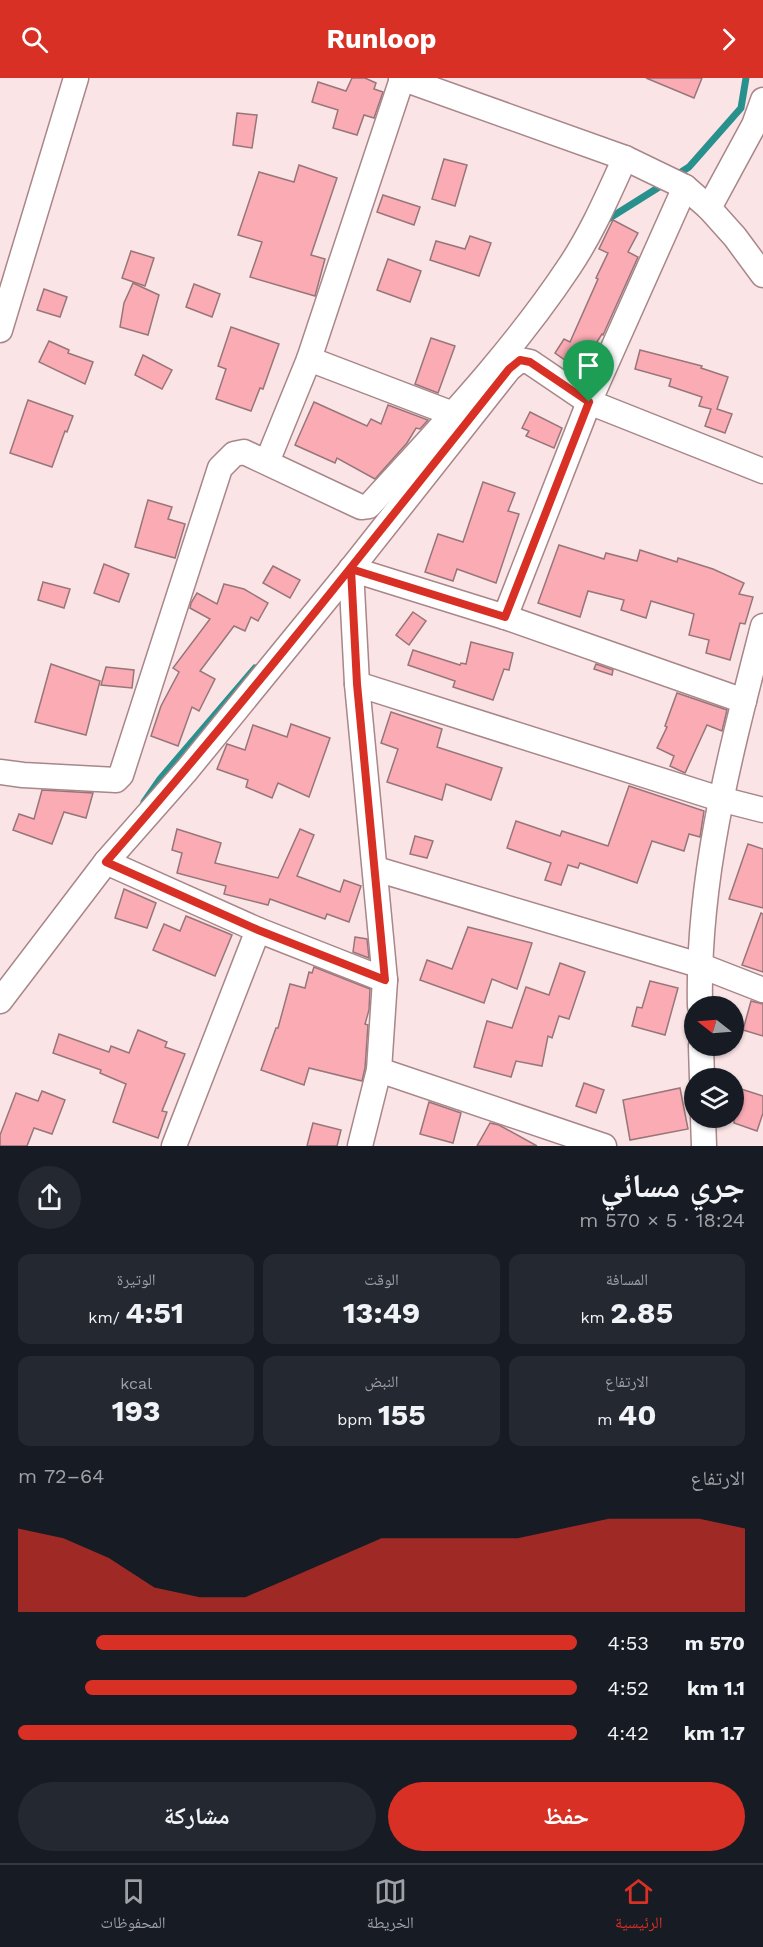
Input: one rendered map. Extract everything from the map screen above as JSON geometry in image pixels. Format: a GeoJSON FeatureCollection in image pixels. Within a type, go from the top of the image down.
{"type":"FeatureCollection","features":[{"type":"Feature","properties":{"kind":"street"},"geometry":{"type":"LineString","coordinates":[[0,330],[76,78]]}},
{"type":"Feature","properties":{"kind":"street"},"geometry":{"type":"LineString","coordinates":[[267,462],[309,359],[402,78],[625,158],[685,187],[709,208],[735,237],[763,275]]}},
{"type":"Feature","properties":{"kind":"street"},"geometry":{"type":"LineString","coordinates":[[709,208],[759,127],[763,100]]}},
{"type":"Feature","properties":{"kind":"street"},"geometry":{"type":"LineString","coordinates":[[0,772],[116,780],[121,775],[220,468],[234,454],[244,453],[365,507],[369,506],[453,414],[530,322],[570,266],[604,205],[625,158]]}},
{"type":"Feature","properties":{"kind":"street"},"geometry":{"type":"LineString","coordinates":[[505,617],[589,402],[685,187]]}},
{"type":"Feature","properties":{"kind":"street"},"geometry":{"type":"LineString","coordinates":[[309,359],[453,414]]}},
{"type":"Feature","properties":{"kind":"street"},"geometry":{"type":"LineString","coordinates":[[0,1001],[106,862],[187,770],[351,569],[509,369],[520,360],[530,362],[589,402],[763,471]]}},
{"type":"Feature","properties":{"kind":"street"},"geometry":{"type":"LineString","coordinates":[[351,569],[505,617],[744,701]]}},
{"type":"Feature","properties":{"kind":"street"},"geometry":{"type":"LineString","coordinates":[[351,569],[357,684],[385,980],[379,1070],[360,1146]]}},
{"type":"Feature","properties":{"kind":"street"},"geometry":{"type":"LineString","coordinates":[[700,996],[699,965],[707,874],[720,799],[763,626]]}},
{"type":"Feature","properties":{"kind":"street"},"geometry":{"type":"LineString","coordinates":[[357,684],[720,799],[763,810]]}},
{"type":"Feature","properties":{"kind":"street"},"geometry":{"type":"LineString","coordinates":[[106,862],[258,930],[385,980]]}},
{"type":"Feature","properties":{"kind":"street"},"geometry":{"type":"LineString","coordinates":[[376,869],[699,965],[763,990]]}},
{"type":"Feature","properties":{"kind":"street"},"geometry":{"type":"LineString","coordinates":[[174,1146],[258,930]]}},
{"type":"Feature","properties":{"kind":"street"},"geometry":{"type":"LineString","coordinates":[[379,1070],[604,1146]]}},
{"type":"Feature","properties":{"kind":"street"},"geometry":{"type":"LineString","coordinates":[[703,1128],[704,1146]]}},
{"type":"Feature","properties":{"kind":"building"},"geometry":{"type":"Polygon","coordinates":[[[352,78],[365,78],[376,83],[374,89],[383,92],[374,118],[364,115],[357,135],[333,128],[338,110],[312,102],[318,82],[346,91],[352,78]]]}},
{"type":"Feature","properties":{"kind":"building"},"geometry":{"type":"Polygon","coordinates":[[[646,78],[702,78],[694,98],[646,78]]]}},
{"type":"Feature","properties":{"kind":"building"},"geometry":{"type":"Polygon","coordinates":[[[237,113],[257,115],[252,148],[233,145],[237,113]]]}},
{"type":"Feature","properties":{"kind":"building"},"geometry":{"type":"Polygon","coordinates":[[[444,159],[467,165],[455,206],[432,199],[444,159]]]}},
{"type":"Feature","properties":{"kind":"building"},"geometry":{"type":"Polygon","coordinates":[[[299,165],[337,178],[311,255],[325,259],[315,296],[250,277],[262,242],[238,235],[259,172],[294,182],[299,165]]]}},
{"type":"Feature","properties":{"kind":"building"},"geometry":{"type":"Polygon","coordinates":[[[383,195],[420,207],[414,225],[377,212],[383,195]]]}},
{"type":"Feature","properties":{"kind":"building"},"geometry":{"type":"Polygon","coordinates":[[[613,220],[638,233],[628,252],[638,257],[603,335],[579,370],[555,353],[564,339],[570,342],[598,279],[596,278],[608,253],[599,249],[613,220]]]}},
{"type":"Feature","properties":{"kind":"building"},"geometry":{"type":"Polygon","coordinates":[[[470,236],[491,243],[479,276],[430,260],[436,241],[465,249],[470,236]]]}},
{"type":"Feature","properties":{"kind":"building"},"geometry":{"type":"Polygon","coordinates":[[[131,251],[154,258],[145,286],[122,278],[131,251]]]}},
{"type":"Feature","properties":{"kind":"building"},"geometry":{"type":"Polygon","coordinates":[[[388,259],[421,271],[410,302],[377,290],[388,259]]]}},
{"type":"Feature","properties":{"kind":"building"},"geometry":{"type":"Polygon","coordinates":[[[133,283],[159,295],[148,335],[120,327],[124,303],[133,283]]]}},
{"type":"Feature","properties":{"kind":"building"},"geometry":{"type":"Polygon","coordinates":[[[194,284],[220,294],[212,317],[186,307],[194,284]]]}},
{"type":"Feature","properties":{"kind":"building"},"geometry":{"type":"Polygon","coordinates":[[[44,289],[67,297],[60,317],[37,310],[44,289]]]}},
{"type":"Feature","properties":{"kind":"building"},"geometry":{"type":"Polygon","coordinates":[[[231,327],[279,344],[263,389],[260,388],[251,411],[216,399],[226,369],[218,366],[231,327]]]}},
{"type":"Feature","properties":{"kind":"building"},"geometry":{"type":"Polygon","coordinates":[[[431,338],[455,346],[438,393],[415,384],[431,338]]]}},
{"type":"Feature","properties":{"kind":"building"},"geometry":{"type":"Polygon","coordinates":[[[49,341],[69,350],[68,353],[93,362],[85,384],[39,362],[49,341]]]}},
{"type":"Feature","properties":{"kind":"building"},"geometry":{"type":"Polygon","coordinates":[[[640,350],[702,366],[701,368],[728,377],[717,409],[732,414],[725,433],[705,426],[711,409],[699,406],[702,397],[669,386],[671,379],[635,369],[640,350]]]}},
{"type":"Feature","properties":{"kind":"building"},"geometry":{"type":"Polygon","coordinates":[[[143,355],[172,370],[162,389],[135,375],[143,355]]]}},
{"type":"Feature","properties":{"kind":"building"},"geometry":{"type":"Polygon","coordinates":[[[28,400],[73,416],[52,467],[10,453],[28,400]]]}},
{"type":"Feature","properties":{"kind":"building"},"geometry":{"type":"Polygon","coordinates":[[[314,402],[367,426],[371,419],[381,424],[388,405],[428,420],[420,429],[416,428],[407,443],[375,479],[337,458],[335,463],[295,445],[314,402]]]}},
{"type":"Feature","properties":{"kind":"building"},"geometry":{"type":"Polygon","coordinates":[[[530,412],[562,428],[554,448],[526,436],[529,431],[522,428],[530,412]]]}},
{"type":"Feature","properties":{"kind":"building"},"geometry":{"type":"Polygon","coordinates":[[[483,482],[515,493],[508,511],[519,514],[496,583],[457,569],[453,581],[425,572],[438,534],[463,542],[483,482]]]}},
{"type":"Feature","properties":{"kind":"building"},"geometry":{"type":"Polygon","coordinates":[[[148,500],[172,507],[168,519],[185,524],[175,558],[135,547],[148,500]]]}},
{"type":"Feature","properties":{"kind":"building"},"geometry":{"type":"Polygon","coordinates":[[[559,545],[604,559],[606,553],[637,561],[640,550],[677,562],[678,558],[713,569],[744,583],[739,594],[753,597],[745,624],[740,623],[730,660],[706,653],[709,640],[689,635],[694,614],[651,601],[646,618],[621,610],[624,600],[588,591],[580,617],[538,603],[559,545]]]}},
{"type":"Feature","properties":{"kind":"building"},"geometry":{"type":"Polygon","coordinates":[[[104,564],[129,574],[119,602],[94,593],[104,564]]]}},
{"type":"Feature","properties":{"kind":"building"},"geometry":{"type":"Polygon","coordinates":[[[273,566],[300,580],[290,598],[263,583],[273,566]]]}},
{"type":"Feature","properties":{"kind":"building"},"geometry":{"type":"Polygon","coordinates":[[[43,582],[70,589],[64,608],[38,600],[43,582]]]}},
{"type":"Feature","properties":{"kind":"building"},"geometry":{"type":"Polygon","coordinates":[[[224,584],[244,589],[268,603],[258,621],[251,617],[245,631],[234,626],[200,671],[215,679],[199,711],[192,707],[178,746],[151,736],[161,706],[179,672],[173,668],[210,619],[190,608],[191,603],[197,593],[217,604],[224,584]]]}},
{"type":"Feature","properties":{"kind":"building"},"geometry":{"type":"Polygon","coordinates":[[[413,612],[426,621],[409,645],[396,635],[413,612]]]}},
{"type":"Feature","properties":{"kind":"building"},"geometry":{"type":"Polygon","coordinates":[[[471,642],[513,653],[509,670],[504,669],[493,700],[453,687],[455,681],[408,665],[413,650],[460,665],[461,663],[466,664],[471,642]]]}},
{"type":"Feature","properties":{"kind":"building"},"geometry":{"type":"Polygon","coordinates":[[[51,664],[100,681],[86,735],[35,722],[51,664]]]}},
{"type":"Feature","properties":{"kind":"building"},"geometry":{"type":"Polygon","coordinates":[[[596,664],[613,670],[612,675],[594,669],[596,664]]]}},
{"type":"Feature","properties":{"kind":"building"},"geometry":{"type":"Polygon","coordinates":[[[106,667],[134,670],[132,688],[101,685],[106,667]]]}},
{"type":"Feature","properties":{"kind":"building"},"geometry":{"type":"Polygon","coordinates":[[[677,693],[727,710],[722,731],[707,725],[685,773],[670,766],[674,756],[657,748],[667,727],[665,726],[677,693]]]}},
{"type":"Feature","properties":{"kind":"building"},"geometry":{"type":"Polygon","coordinates":[[[391,712],[442,729],[437,747],[502,768],[491,800],[446,784],[442,800],[387,782],[398,749],[381,743],[391,712]]]}},
{"type":"Feature","properties":{"kind":"building"},"geometry":{"type":"Polygon","coordinates":[[[291,724],[330,738],[309,797],[278,783],[272,798],[246,787],[248,780],[217,769],[227,744],[245,750],[253,725],[287,737],[291,724]]]}},
{"type":"Feature","properties":{"kind":"building"},"geometry":{"type":"Polygon","coordinates":[[[629,786],[704,811],[700,837],[689,834],[684,851],[652,841],[637,883],[580,863],[578,868],[568,865],[561,885],[545,880],[551,863],[507,848],[516,821],[560,836],[562,831],[608,846],[629,786]]]}},
{"type":"Feature","properties":{"kind":"building"},"geometry":{"type":"Polygon","coordinates":[[[42,790],[93,793],[86,818],[64,812],[52,844],[13,830],[19,814],[34,819],[42,790]]]}},
{"type":"Feature","properties":{"kind":"building"},"geometry":{"type":"Polygon","coordinates":[[[177,829],[221,843],[215,863],[278,878],[300,829],[314,835],[297,876],[340,892],[344,880],[361,886],[349,922],[327,914],[325,919],[270,899],[268,905],[224,894],[226,886],[177,873],[182,853],[172,850],[177,829]]]}},
{"type":"Feature","properties":{"kind":"building"},"geometry":{"type":"Polygon","coordinates":[[[415,836],[433,841],[427,858],[410,854],[415,836]]]}},
{"type":"Feature","properties":{"kind":"building"},"geometry":{"type":"Polygon","coordinates":[[[748,844],[763,849],[763,908],[729,899],[748,844]]]}},
{"type":"Feature","properties":{"kind":"building"},"geometry":{"type":"Polygon","coordinates":[[[124,889],[156,903],[147,928],[115,918],[124,889]]]}},
{"type":"Feature","properties":{"kind":"building"},"geometry":{"type":"Polygon","coordinates":[[[761,913],[763,914],[763,972],[742,965],[761,913]]]}},
{"type":"Feature","properties":{"kind":"building"},"geometry":{"type":"Polygon","coordinates":[[[186,916],[232,935],[215,976],[153,950],[164,924],[180,931],[186,916]]]}},
{"type":"Feature","properties":{"kind":"building"},"geometry":{"type":"Polygon","coordinates":[[[468,927],[532,943],[517,989],[492,979],[484,1003],[420,980],[427,960],[452,969],[468,927]]]}},
{"type":"Feature","properties":{"kind":"building"},"geometry":{"type":"Polygon","coordinates":[[[355,937],[367,939],[369,958],[353,952],[355,937]]]}},
{"type":"Feature","properties":{"kind":"building"},"geometry":{"type":"Polygon","coordinates":[[[560,963],[585,972],[569,1019],[559,1016],[552,1038],[548,1036],[542,1066],[516,1061],[511,1077],[474,1067],[487,1021],[512,1028],[526,987],[549,995],[560,963]]]}},
{"type":"Feature","properties":{"kind":"building"},"geometry":{"type":"Polygon","coordinates":[[[314,967],[370,989],[369,1010],[365,1024],[368,1025],[362,1081],[309,1068],[304,1085],[261,1070],[276,1028],[278,1028],[290,984],[305,988],[309,972],[312,973],[314,967]]]}},
{"type":"Feature","properties":{"kind":"building"},"geometry":{"type":"Polygon","coordinates":[[[650,981],[678,988],[665,1035],[632,1026],[637,1007],[642,1008],[650,981]]]}},
{"type":"Feature","properties":{"kind":"building"},"geometry":{"type":"Polygon","coordinates":[[[751,1001],[763,1004],[763,1036],[744,1030],[751,1001]]]}},
{"type":"Feature","properties":{"kind":"building"},"geometry":{"type":"Polygon","coordinates":[[[138,1030],[167,1042],[165,1047],[185,1054],[162,1111],[167,1112],[158,1138],[113,1122],[126,1084],[100,1073],[101,1070],[53,1053],[59,1034],[109,1052],[111,1046],[129,1053],[138,1030]]]}},
{"type":"Feature","properties":{"kind":"building"},"geometry":{"type":"Polygon","coordinates":[[[584,1083],[604,1090],[596,1113],[576,1106],[584,1083]]]}},
{"type":"Feature","properties":{"kind":"building"},"geometry":{"type":"Polygon","coordinates":[[[680,1088],[684,1108],[684,1128],[688,1129],[630,1140],[623,1100],[680,1088]]]}},
{"type":"Feature","properties":{"kind":"building"},"geometry":{"type":"Polygon","coordinates":[[[744,1090],[763,1096],[763,1113],[757,1131],[744,1126],[744,1090]]]}},
{"type":"Feature","properties":{"kind":"building"},"geometry":{"type":"Polygon","coordinates":[[[42,1091],[65,1100],[52,1134],[34,1128],[27,1146],[0,1146],[0,1135],[16,1093],[38,1101],[42,1091]]]}},
{"type":"Feature","properties":{"kind":"building"},"geometry":{"type":"Polygon","coordinates":[[[429,1102],[461,1113],[453,1143],[420,1134],[429,1102]]]}},
{"type":"Feature","properties":{"kind":"building"},"geometry":{"type":"Polygon","coordinates":[[[313,1123],[341,1130],[337,1146],[307,1146],[313,1123]]]}},
{"type":"Feature","properties":{"kind":"building"},"geometry":{"type":"Polygon","coordinates":[[[490,1123],[499,1125],[537,1146],[477,1146],[490,1123]]]}},
{"type":"Feature","properties":{"kind":"waterway"},"geometry":{"type":"LineString","coordinates":[[675,176],[689,167],[741,108],[746,78]]}},
{"type":"Feature","properties":{"kind":"waterway"},"geometry":{"type":"LineString","coordinates":[[605,221],[664,184]]}},
{"type":"Feature","properties":{"kind":"waterway"},"geometry":{"type":"LineString","coordinates":[[144,802],[160,779],[255,668]]}},
{"type":"Feature","properties":{"kind":"route"},"geometry":{"type":"LineString","coordinates":[[589,402],[505,617],[351,569],[357,684],[385,980],[258,930],[106,862],[187,770],[351,569],[509,369],[520,360],[530,362],[589,402]]}}]}
